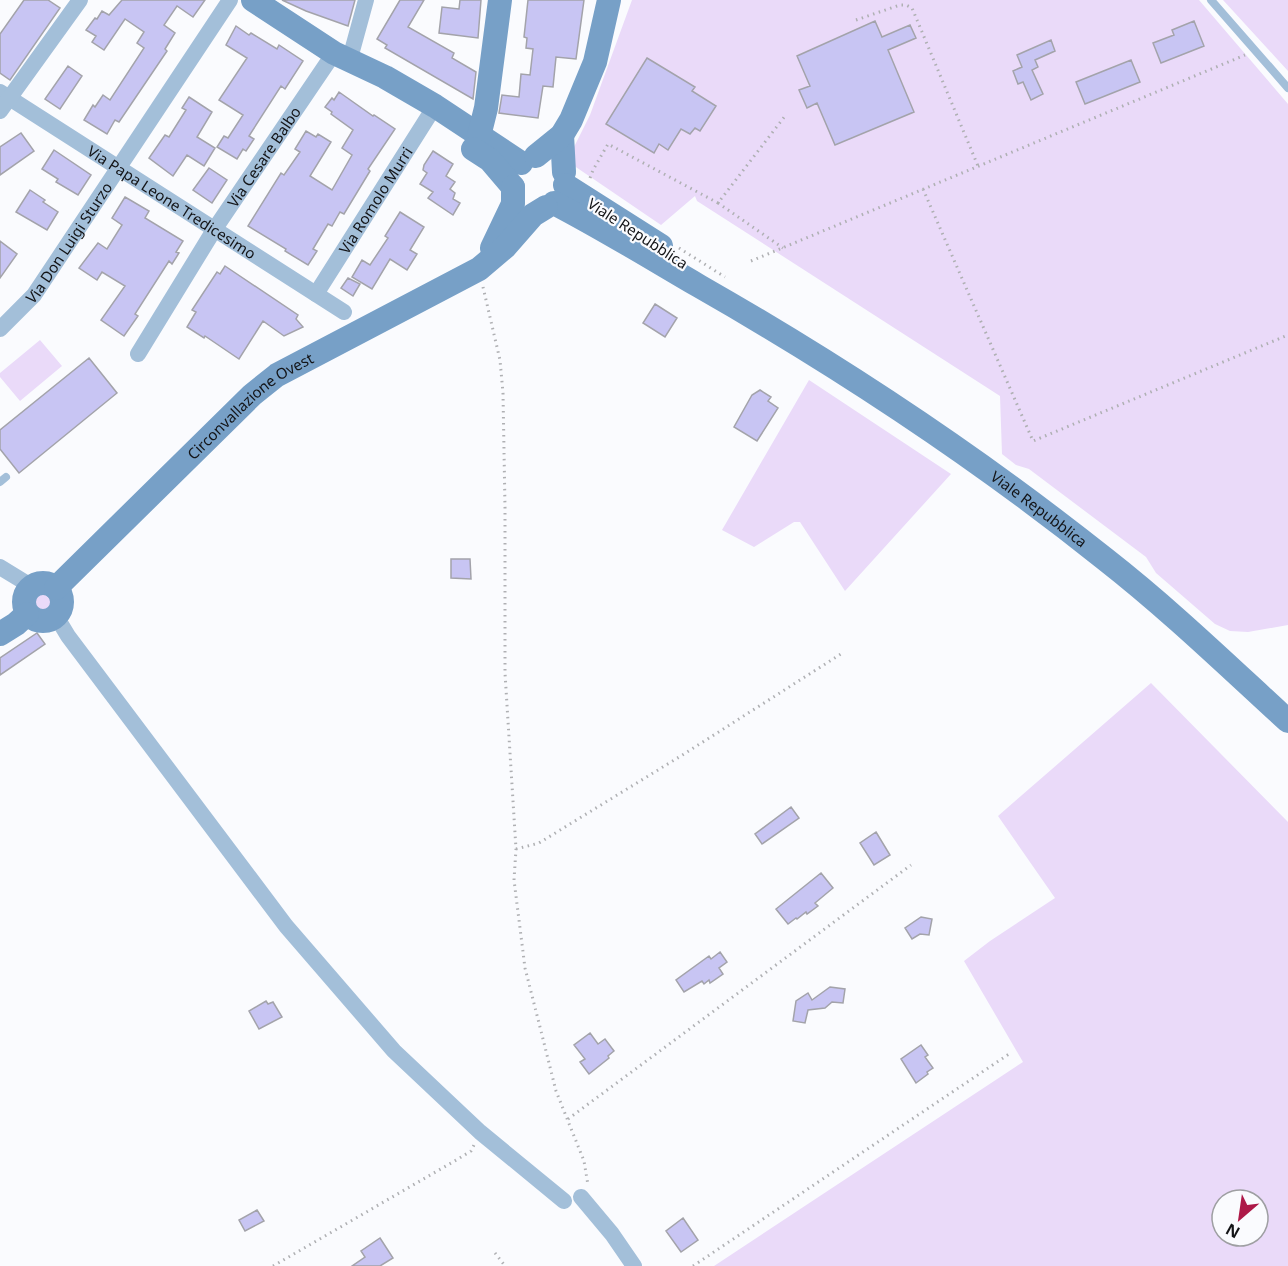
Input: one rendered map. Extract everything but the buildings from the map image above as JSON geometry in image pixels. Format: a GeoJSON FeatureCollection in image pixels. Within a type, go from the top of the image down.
{"type":"FeatureCollection","features":[{"type":"Feature","properties":{"kind":"street"},"geometry":{"type":"LineString","coordinates":[[3,101],[80,0]]}},
{"type":"Feature","properties":{"kind":"street","name":"Via Don Luigi Sturzo"},"geometry":{"type":"LineString","coordinates":[[0,329],[34,295],[230,0]]}},
{"type":"Feature","properties":{"kind":"street"},"geometry":{"type":"LineString","coordinates":[[253,0],[341,58],[385,77],[490,160],[522,201],[529,206],[557,192]]}},
{"type":"Feature","properties":{"kind":"street","name":"Via Cesare Balbo"},"geometry":{"type":"LineString","coordinates":[[138,354],[214,230],[341,58],[366,0]]}},
{"type":"Feature","properties":{"kind":"street"},"geometry":{"type":"LineString","coordinates":[[478,136],[486,108],[500,0]]}},
{"type":"Feature","properties":{"kind":"street"},"geometry":{"type":"LineString","coordinates":[[482,266],[513,204],[516,170],[562,135],[571,120],[595,62],[609,0]]}},
{"type":"Feature","properties":{"kind":"street","name":"Via Papa Leone Tredicesimo"},"geometry":{"type":"LineString","coordinates":[[3,101],[117,168],[344,312]]}},
{"type":"Feature","properties":{"kind":"street"},"geometry":{"type":"LineString","coordinates":[[431,112],[528,159],[553,159],[557,192]]}},
{"type":"Feature","properties":{"kind":"street","name":"Via Romolo Murri"},"geometry":{"type":"LineString","coordinates":[[316,294],[431,112]]}},
{"type":"Feature","properties":{"kind":"street"},"geometry":{"type":"LineString","coordinates":[[557,192],[562,135]]}},
{"type":"Feature","properties":{"kind":"street","name":"Circonvallazione Ovest"},"geometry":{"type":"LineString","coordinates":[[56,588],[252,395],[277,375],[482,266],[505,247],[533,214],[557,192]]}},
{"type":"Feature","properties":{"kind":"street","name":"Viale Repubblica"},"geometry":{"type":"LineString","coordinates":[[557,192],[597,204],[668,251],[769,326],[846,374],[999,478],[1114,566],[1287,718]]}},
{"type":"Feature","properties":{"kind":"street"},"geometry":{"type":"LineString","coordinates":[[0,567],[31,586]]}},
{"type":"Feature","properties":{"kind":"street"},"geometry":{"type":"LineString","coordinates":[[44,582],[56,588],[61,596],[62,604],[56,616],[43,621],[34,620],[27,614],[23,601],[31,586],[44,582]]}},
{"type":"Feature","properties":{"kind":"street"},"geometry":{"type":"LineString","coordinates":[[0,634],[27,614]]}},
{"type":"Feature","properties":{"kind":"street"},"geometry":{"type":"LineString","coordinates":[[56,616],[75,645],[286,926],[394,1051],[480,1132],[564,1201]]}},
{"type":"Feature","properties":{"kind":"street"},"geometry":{"type":"LineString","coordinates":[[581,1197],[612,1234],[634,1266]]}},
{"type":"Feature","properties":{"kind":"lane"},"geometry":{"type":"LineString","coordinates":[[1211,0],[1288,88]]}},
{"type":"Feature","properties":{"kind":"path"},"geometry":{"type":"LineString","coordinates":[[856,20],[900,5],[912,8],[978,166]]}},
{"type":"Feature","properties":{"kind":"path"},"geometry":{"type":"LineString","coordinates":[[751,261],[1256,51]]}},
{"type":"Feature","properties":{"kind":"path"},"geometry":{"type":"LineString","coordinates":[[718,203],[785,116]]}},
{"type":"Feature","properties":{"kind":"path"},"geometry":{"type":"LineString","coordinates":[[590,180],[592,170],[608,144],[718,203],[783,248]]}},
{"type":"Feature","properties":{"kind":"path"},"geometry":{"type":"LineString","coordinates":[[923,189],[1033,441],[1288,334]]}},
{"type":"Feature","properties":{"kind":"path"},"geometry":{"type":"LineString","coordinates":[[482,266],[500,360],[503,393],[505,673],[516,849],[514,880],[525,968],[556,1091],[584,1161],[588,1186],[581,1197]]}},
{"type":"Feature","properties":{"kind":"path"},"geometry":{"type":"LineString","coordinates":[[516,849],[539,843],[667,765],[844,652]]}},
{"type":"Feature","properties":{"kind":"path"},"geometry":{"type":"LineString","coordinates":[[568,1119],[911,865]]}},
{"type":"Feature","properties":{"kind":"path"},"geometry":{"type":"LineString","coordinates":[[693,1266],[1009,1054]]}},
{"type":"Feature","properties":{"kind":"path"},"geometry":{"type":"LineString","coordinates":[[273,1266],[471,1151],[480,1132]]}},
{"type":"Feature","properties":{"kind":"path"},"geometry":{"type":"LineString","coordinates":[[495,1252],[505,1266]]}},
{"type":"Feature","properties":{"kind":"shaded area"},"geometry":{"type":"Polygon","coordinates":[[[632,0],[1199,0],[1288,104],[1288,625],[1248,632],[1230,631],[1215,624],[1156,573],[1146,557],[1029,469],[1016,465],[1002,454],[1000,396],[697,201],[695,196],[661,225],[567,161],[590,115],[632,0]]]}},
{"type":"Feature","properties":{"kind":"shaded area"},"geometry":{"type":"Polygon","coordinates":[[[1223,0],[1288,0],[1288,71],[1223,0]]]}},
{"type":"Feature","properties":{"kind":"shaded area"},"geometry":{"type":"Polygon","coordinates":[[[40,340],[62,366],[20,401],[0,377],[0,373],[40,340]]]}},
{"type":"Feature","properties":{"kind":"shaded area"},"geometry":{"type":"Polygon","coordinates":[[[809,380],[951,474],[845,591],[800,522],[794,522],[754,547],[722,530],[809,380]]]}},
{"type":"Feature","properties":{"kind":"shaded area"},"geometry":{"type":"Polygon","coordinates":[[[40,587],[49,591],[53,600],[49,609],[40,613],[31,609],[27,600],[31,591],[40,587]]]}},
{"type":"Feature","properties":{"kind":"shaded area"},"geometry":{"type":"Polygon","coordinates":[[[1151,683],[1288,822],[1288,1266],[714,1266],[1023,1062],[964,961],[1055,898],[998,816],[1151,683]]]}}]}
